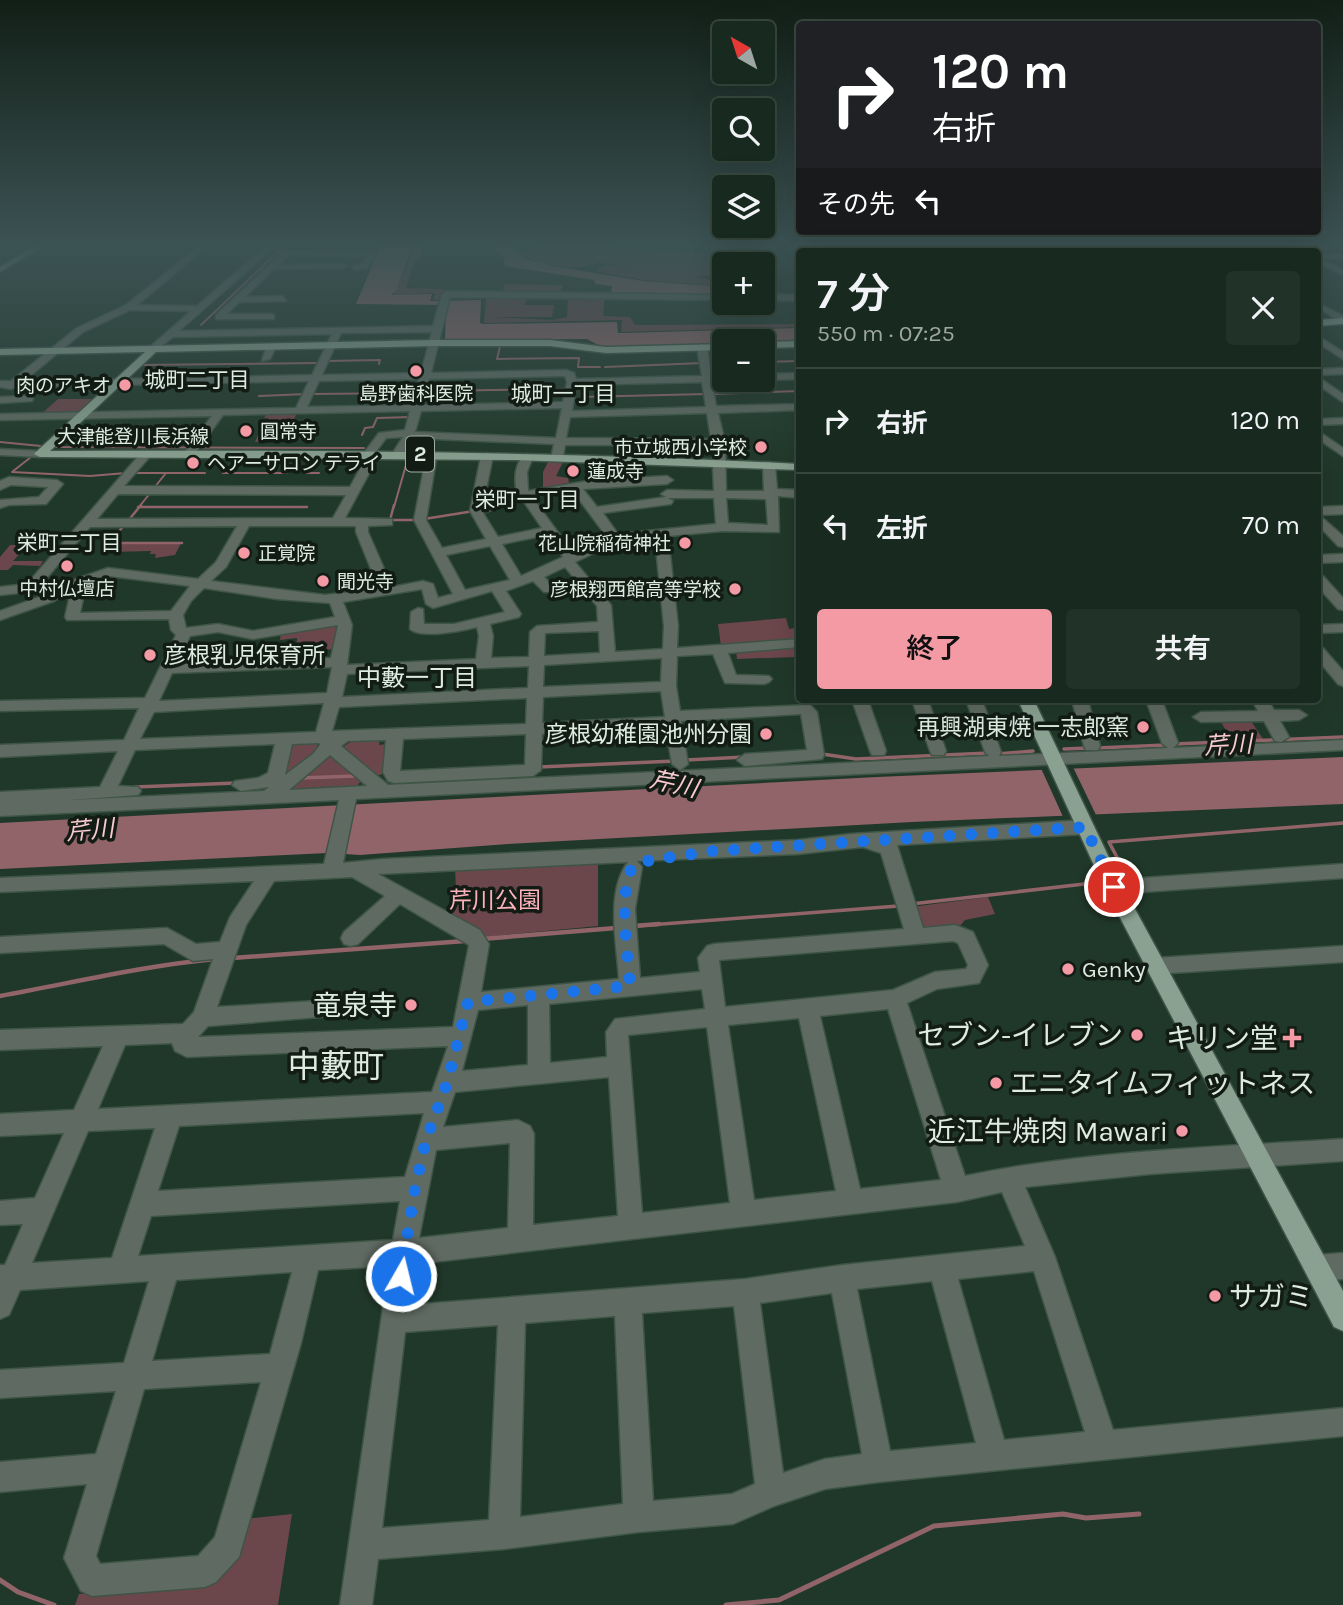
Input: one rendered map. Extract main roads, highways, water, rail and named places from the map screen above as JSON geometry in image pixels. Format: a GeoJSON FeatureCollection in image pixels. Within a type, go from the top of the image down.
{"type":"FeatureCollection","features":[{"type":"Feature","properties":{"kind":"main road"},"geometry":{"type":"LineString","coordinates":[[0,352],[434,343],[550,343],[606,350],[712,347]]}},
{"type":"Feature","properties":{"kind":"main road"},"geometry":{"type":"LineString","coordinates":[[775,345],[796,344]]}},
{"type":"Feature","properties":{"kind":"main road","name":"大津能登川長浜線"},"geometry":{"type":"LineString","coordinates":[[152,350],[46,449],[146,454],[192,449],[430,454],[796,467]]}},
{"type":"Feature","properties":{"kind":"main road"},"geometry":{"type":"LineString","coordinates":[[1027,703],[1114,887],[1343,1318]]}},
{"type":"Feature","properties":{"kind":"water"},"geometry":{"type":"Polygon","coordinates":[[[446,322],[617,322],[618,333],[712,330],[712,344],[609,347],[600,346],[587,339],[445,340],[446,322]]]}},
{"type":"Feature","properties":{"kind":"water"},"geometry":{"type":"Polygon","coordinates":[[[796,328],[796,341],[775,341],[775,329],[764,329],[796,328]]]}},
{"type":"Feature","properties":{"kind":"water","name":"芹川"},"geometry":{"type":"Polygon","coordinates":[[[1343,757],[1343,804],[912,822],[508,844],[360,855],[328,853],[0,869],[0,823],[877,777],[1343,757]]]}},
{"type":"Feature","properties":{"kind":"waterway"},"geometry":{"type":"LineString","coordinates":[[201,325],[204,322]]}},
{"type":"Feature","properties":{"kind":"waterway"},"geometry":{"type":"LineString","coordinates":[[500,346],[497,359],[579,358],[578,367],[600,367]]}},
{"type":"Feature","properties":{"kind":"waterway"},"geometry":{"type":"LineString","coordinates":[[327,361],[380,360],[379,364]]}},
{"type":"Feature","properties":{"kind":"waterway"},"geometry":{"type":"LineString","coordinates":[[775,362],[796,361]]}},
{"type":"Feature","properties":{"kind":"waterway"},"geometry":{"type":"LineString","coordinates":[[139,365],[319,363]]}},
{"type":"Feature","properties":{"kind":"waterway"},"geometry":{"type":"LineString","coordinates":[[605,367],[703,363]]}},
{"type":"Feature","properties":{"kind":"waterway"},"geometry":{"type":"LineString","coordinates":[[707,363],[712,363]]}},
{"type":"Feature","properties":{"kind":"waterway"},"geometry":{"type":"LineString","coordinates":[[426,391],[569,389]]}},
{"type":"Feature","properties":{"kind":"waterway"},"geometry":{"type":"LineString","coordinates":[[574,390],[581,390],[581,397],[706,394]]}},
{"type":"Feature","properties":{"kind":"waterway"},"geometry":{"type":"LineString","coordinates":[[712,394],[796,391]]}},
{"type":"Feature","properties":{"kind":"waterway"},"geometry":{"type":"LineString","coordinates":[[310,394],[417,393]]}},
{"type":"Feature","properties":{"kind":"waterway"},"geometry":{"type":"LineString","coordinates":[[259,396],[306,394]]}},
{"type":"Feature","properties":{"kind":"waterway"},"geometry":{"type":"LineString","coordinates":[[362,435],[365,428],[373,427],[377,418],[411,417]]}},
{"type":"Feature","properties":{"kind":"waterway"},"geometry":{"type":"LineString","coordinates":[[0,442],[51,447],[364,448]]}},
{"type":"Feature","properties":{"kind":"waterway"},"geometry":{"type":"LineString","coordinates":[[31,457],[12,472],[90,476],[126,473]]}},
{"type":"Feature","properties":{"kind":"waterway"},"geometry":{"type":"LineString","coordinates":[[394,507],[408,458]]}},
{"type":"Feature","properties":{"kind":"waterway"},"geometry":{"type":"LineString","coordinates":[[132,473],[166,473]]}},
{"type":"Feature","properties":{"kind":"waterway"},"geometry":{"type":"LineString","coordinates":[[154,488],[166,473]]}},
{"type":"Feature","properties":{"kind":"waterway"},"geometry":{"type":"LineString","coordinates":[[166,473],[205,473]]}},
{"type":"Feature","properties":{"kind":"waterway"},"geometry":{"type":"LineString","coordinates":[[223,473],[287,473]]}},
{"type":"Feature","properties":{"kind":"waterway"},"geometry":{"type":"LineString","coordinates":[[306,473],[319,473]]}},
{"type":"Feature","properties":{"kind":"waterway"},"geometry":{"type":"LineString","coordinates":[[139,507],[151,492]]}},
{"type":"Feature","properties":{"kind":"waterway"},"geometry":{"type":"LineString","coordinates":[[394,505],[390,520],[416,520]]}},
{"type":"Feature","properties":{"kind":"waterway"},"geometry":{"type":"LineString","coordinates":[[128,521],[139,507]]}},
{"type":"Feature","properties":{"kind":"waterway"},"geometry":{"type":"LineString","coordinates":[[139,507],[307,507]]}},
{"type":"Feature","properties":{"kind":"waterway"},"geometry":{"type":"LineString","coordinates":[[424,519],[474,511]]}},
{"type":"Feature","properties":{"kind":"waterway"},"geometry":{"type":"LineString","coordinates":[[124,525],[110,543],[182,543]]}},
{"type":"Feature","properties":{"kind":"waterway","name":"芹川"},"geometry":{"type":"LineString","coordinates":[[1174,744],[1343,737]]}},
{"type":"Feature","properties":{"kind":"waterway"},"geometry":{"type":"LineString","coordinates":[[1097,748],[1166,745]]}},
{"type":"Feature","properties":{"kind":"waterway"},"geometry":{"type":"LineString","coordinates":[[1064,749],[1089,748]]}},
{"type":"Feature","properties":{"kind":"waterway"},"geometry":{"type":"LineString","coordinates":[[997,754],[1033,751]]}},
{"type":"Feature","properties":{"kind":"waterway"},"geometry":{"type":"LineString","coordinates":[[822,754],[856,759],[989,753]]}},
{"type":"Feature","properties":{"kind":"waterway","name":"芹川"},"geometry":{"type":"LineString","coordinates":[[686,760],[745,757]]}},
{"type":"Feature","properties":{"kind":"waterway","name":"芹川"},"geometry":{"type":"LineString","coordinates":[[539,767],[675,761]]}},
{"type":"Feature","properties":{"kind":"waterway"},"geometry":{"type":"LineString","coordinates":[[299,778],[356,776]]}},
{"type":"Feature","properties":{"kind":"waterway"},"geometry":{"type":"LineString","coordinates":[[135,787],[236,783]]}},
{"type":"Feature","properties":{"kind":"waterway"},"geometry":{"type":"LineString","coordinates":[[1129,880],[1109,842],[1343,823]]}},
{"type":"Feature","properties":{"kind":"waterway"},"geometry":{"type":"LineString","coordinates":[[911,904],[1093,883]]}},
{"type":"Feature","properties":{"kind":"waterway"},"geometry":{"type":"LineString","coordinates":[[636,926],[898,906]]}},
{"type":"Feature","properties":{"kind":"waterway"},"geometry":{"type":"LineString","coordinates":[[634,926],[659,924]]}},
{"type":"Feature","properties":{"kind":"waterway"},"geometry":{"type":"LineString","coordinates":[[482,939],[616,928]]}},
{"type":"Feature","properties":{"kind":"waterway"},"geometry":{"type":"LineString","coordinates":[[232,958],[465,941]]}},
{"type":"Feature","properties":{"kind":"waterway"},"geometry":{"type":"LineString","coordinates":[[0,996],[134,970],[215,959]]}},
{"type":"Feature","properties":{"kind":"waterway"},"geometry":{"type":"LineString","coordinates":[[726,1605],[779,1600],[934,1526],[1063,1514],[1086,1518],[1139,1514]]}},
{"type":"Feature","properties":{"kind":"waterway"},"geometry":{"type":"LineString","coordinates":[[0,1580],[18,1592],[54,1605]]}},
{"type":"Feature","properties":{"kind":"place","name":"島野歯科医院"},"geometry":{"type":"Point","coordinates":[416,371]}},
{"type":"Feature","properties":{"kind":"place","name":"肉のアキオ"},"geometry":{"type":"Point","coordinates":[125,385]}},
{"type":"Feature","properties":{"kind":"place","name":"圓常寺"},"geometry":{"type":"Point","coordinates":[246,431]}},
{"type":"Feature","properties":{"kind":"place","name":"市立城西小学校"},"geometry":{"type":"Point","coordinates":[761,447]}},
{"type":"Feature","properties":{"kind":"place","name":"ヘアーサロン テライ"},"geometry":{"type":"Point","coordinates":[193,463]}},
{"type":"Feature","properties":{"kind":"place","name":"蓮成寺"},"geometry":{"type":"Point","coordinates":[573,471]}},
{"type":"Feature","properties":{"kind":"place","name":"花山院稲荷神社"},"geometry":{"type":"Point","coordinates":[685,543]}},
{"type":"Feature","properties":{"kind":"place","name":"正覚院"},"geometry":{"type":"Point","coordinates":[244,553]}},
{"type":"Feature","properties":{"kind":"place","name":"中村仏壇店"},"geometry":{"type":"Point","coordinates":[67,566]}},
{"type":"Feature","properties":{"kind":"place","name":"聞光寺"},"geometry":{"type":"Point","coordinates":[323,581]}},
{"type":"Feature","properties":{"kind":"place","name":"彦根翔西館高等学校"},"geometry":{"type":"Point","coordinates":[735,589]}},
{"type":"Feature","properties":{"kind":"place","name":"彦根乳児保育所"},"geometry":{"type":"Point","coordinates":[150,655]}},
{"type":"Feature","properties":{"kind":"place","name":"再興湖東焼 一志郎窯"},"geometry":{"type":"Point","coordinates":[1143,727]}},
{"type":"Feature","properties":{"kind":"place","name":"彦根幼稚園池州分園"},"geometry":{"type":"Point","coordinates":[766,734]}},
{"type":"Feature","properties":{"kind":"place","name":"Genky"},"geometry":{"type":"Point","coordinates":[1068,969]}},
{"type":"Feature","properties":{"kind":"place","name":"竜泉寺"},"geometry":{"type":"Point","coordinates":[411,1005]}},
{"type":"Feature","properties":{"kind":"place","name":"セブン-イレブン"},"geometry":{"type":"Point","coordinates":[1137,1035]}},
{"type":"Feature","properties":{"kind":"place","name":"キリン堂"},"geometry":{"type":"Point","coordinates":[1292,1038]}},
{"type":"Feature","properties":{"kind":"place","name":"エニタイムフィットネス"},"geometry":{"type":"Point","coordinates":[996,1083]}},
{"type":"Feature","properties":{"kind":"place","name":"近江牛焼肉 Mawari"},"geometry":{"type":"Point","coordinates":[1182,1131]}},
{"type":"Feature","properties":{"kind":"place","name":"サガミ"},"geometry":{"type":"Point","coordinates":[1215,1296]}},
{"type":"Feature","properties":{"kind":"district","name":"城町二丁目"},"geometry":{"type":"Point","coordinates":[197,380]}},
{"type":"Feature","properties":{"kind":"district","name":"城町一丁目"},"geometry":{"type":"Point","coordinates":[563,394]}},
{"type":"Feature","properties":{"kind":"district","name":"栄町一丁目"},"geometry":{"type":"Point","coordinates":[527,500]}},
{"type":"Feature","properties":{"kind":"district","name":"栄町二丁目"},"geometry":{"type":"Point","coordinates":[69,543]}},
{"type":"Feature","properties":{"kind":"district","name":"中藪一丁目"},"geometry":{"type":"Point","coordinates":[417,678]}},
{"type":"Feature","properties":{"kind":"district","name":"中藪町"},"geometry":{"type":"Point","coordinates":[336,1066]}},
{"type":"Feature","properties":{"kind":"park label","name":"芹川公園"},"geometry":{"type":"Point","coordinates":[495,900]}}]}
